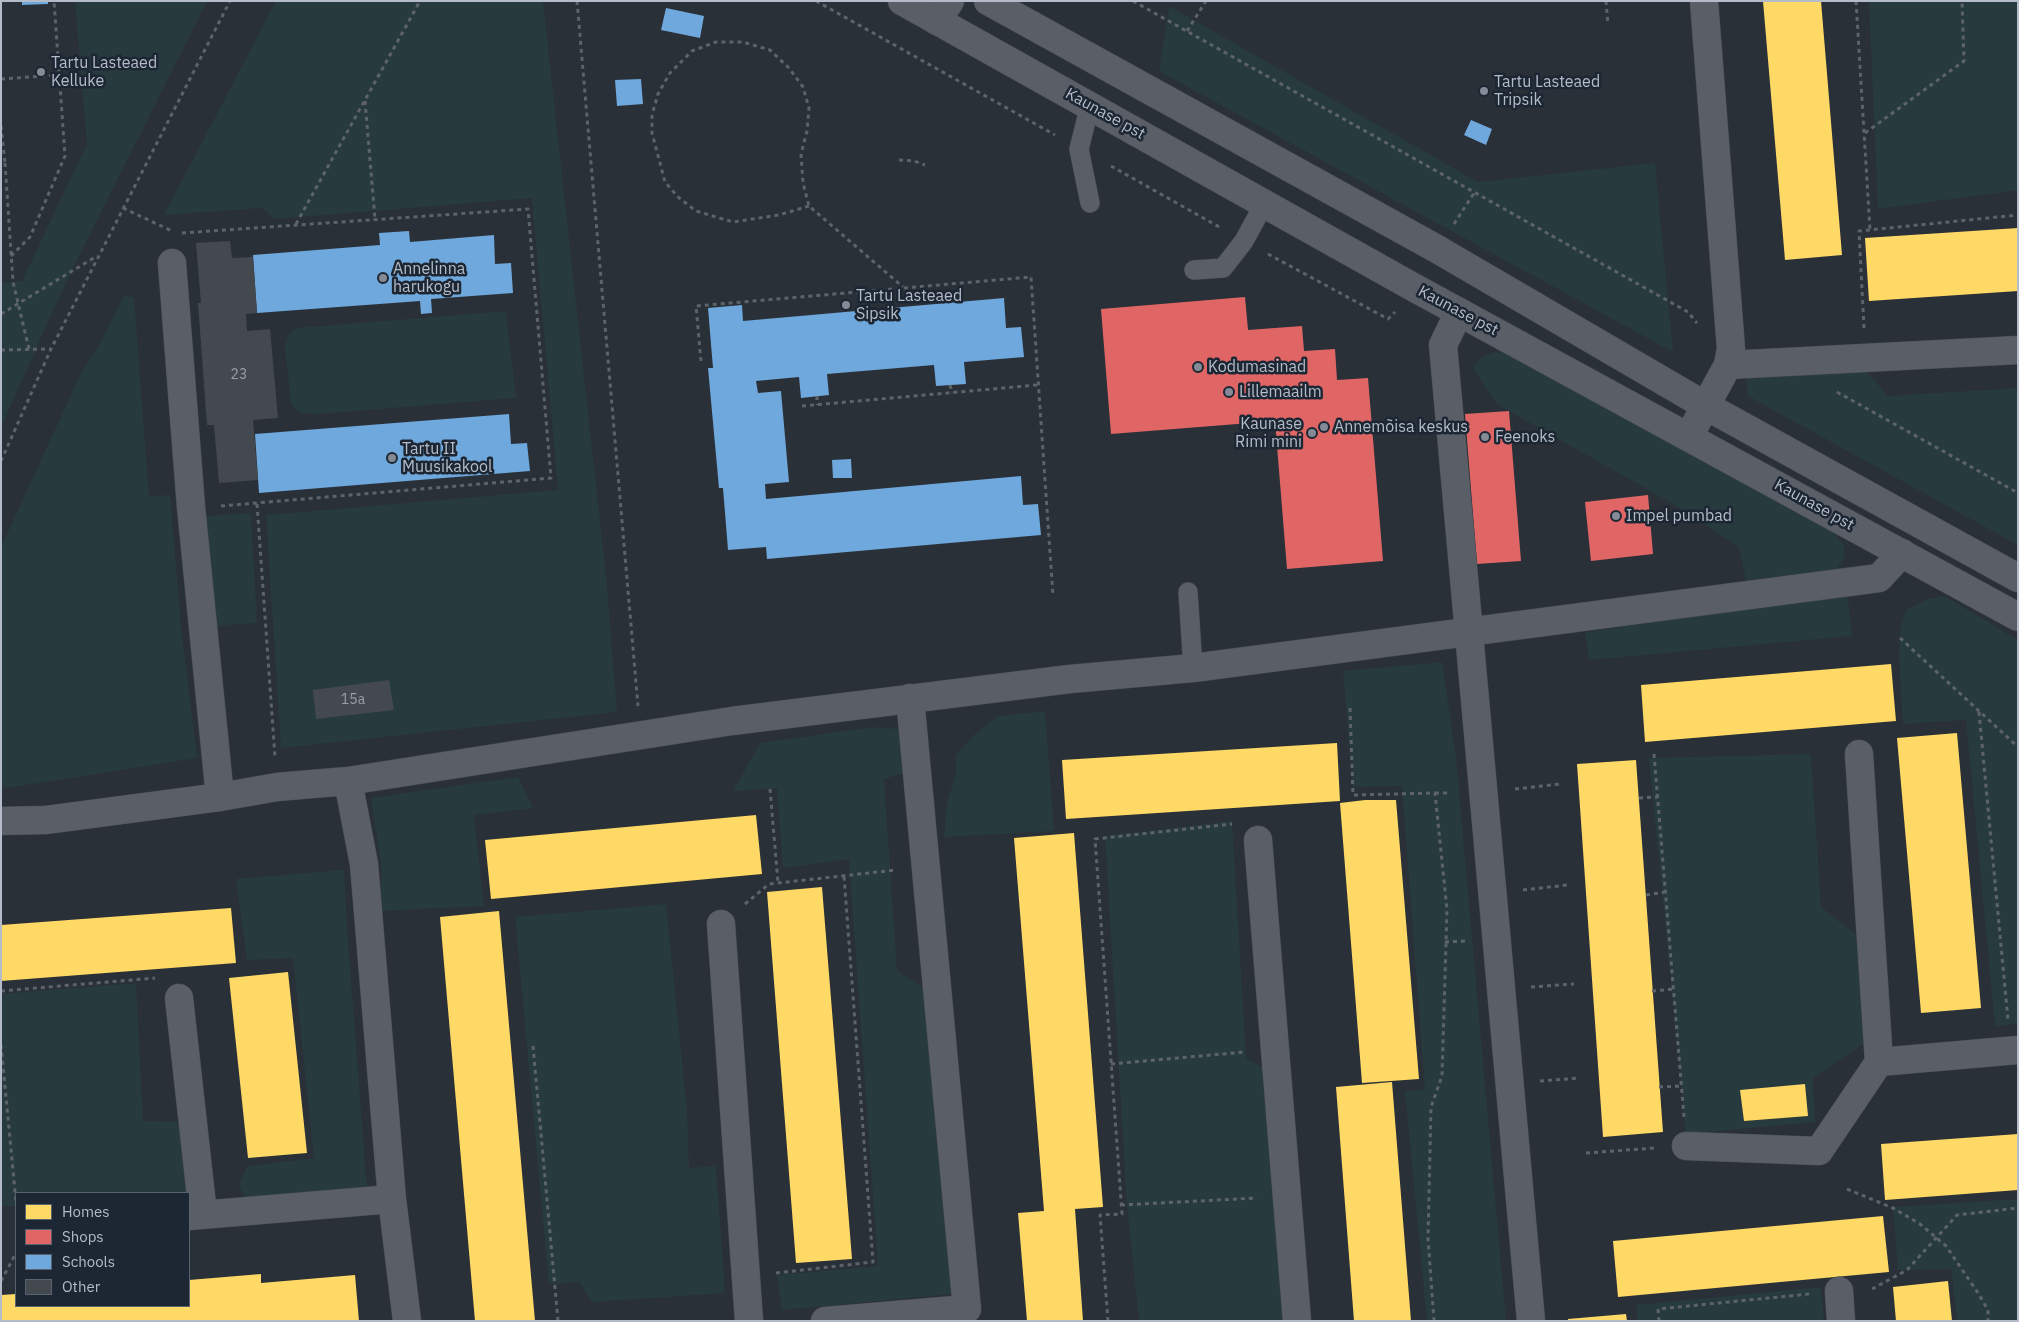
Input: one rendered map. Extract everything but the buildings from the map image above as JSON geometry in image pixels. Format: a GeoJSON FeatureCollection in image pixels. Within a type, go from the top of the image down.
{"type":"FeatureCollection","features":[{"type":"Feature","properties":{"kind":"street","name":"Kaunase pst"},"geometry":{"type":"LineString","coordinates":[[902,1],[944,11],[1091,106],[1264,204],[2018,617]]}},
{"type":"Feature","properties":{"kind":"street"},"geometry":{"type":"LineString","coordinates":[[988,1],[1437,250],[1706,406],[2018,578]]}},
{"type":"Feature","properties":{"kind":"street"},"geometry":{"type":"LineString","coordinates":[[1689,436],[1728,365],[1732,349],[1704,1]]}},
{"type":"Feature","properties":{"kind":"street"},"geometry":{"type":"LineString","coordinates":[[172,263],[191,507],[220,798]]}},
{"type":"Feature","properties":{"kind":"street"},"geometry":{"type":"LineString","coordinates":[[1459,312],[1444,346],[1531,1321]]}},
{"type":"Feature","properties":{"kind":"street"},"geometry":{"type":"LineString","coordinates":[[1728,365],[2018,350]]}},
{"type":"Feature","properties":{"kind":"street"},"geometry":{"type":"LineString","coordinates":[[1,821],[46,820],[220,798],[278,787],[348,781],[732,721],[1070,679],[1193,668],[1880,578],[1902,553]]}},
{"type":"Feature","properties":{"kind":"street"},"geometry":{"type":"LineString","coordinates":[[825,1321],[967,1309],[910,698]]}},
{"type":"Feature","properties":{"kind":"street"},"geometry":{"type":"LineString","coordinates":[[1686,1146],[1819,1151],[1879,1062],[1859,754]]}},
{"type":"Feature","properties":{"kind":"street"},"geometry":{"type":"LineString","coordinates":[[348,781],[364,864],[392,1199],[407,1321]]}},
{"type":"Feature","properties":{"kind":"street"},"geometry":{"type":"LineString","coordinates":[[1258,840],[1297,1321]]}},
{"type":"Feature","properties":{"kind":"street"},"geometry":{"type":"LineString","coordinates":[[721,924],[749,1321]]}},
{"type":"Feature","properties":{"kind":"street"},"geometry":{"type":"LineString","coordinates":[[179,998],[196,1215],[392,1199]]}},
{"type":"Feature","properties":{"kind":"street"},"geometry":{"type":"LineString","coordinates":[[1879,1062],[2014,1050]]}},
{"type":"Feature","properties":{"kind":"street"},"geometry":{"type":"LineString","coordinates":[[1839,1292],[1841,1321]]}},
{"type":"Feature","properties":{"kind":"lane"},"geometry":{"type":"LineString","coordinates":[[1090,203],[1079,149],[1091,106]]}},
{"type":"Feature","properties":{"kind":"lane"},"geometry":{"type":"LineString","coordinates":[[1194,270],[1223,268],[1244,241],[1264,204]]}},
{"type":"Feature","properties":{"kind":"lane"},"geometry":{"type":"LineString","coordinates":[[1188,592],[1193,668]]}},
{"type":"Feature","properties":{"kind":"path"},"geometry":{"type":"LineString","coordinates":[[11,256],[30,237],[65,156],[54,1]]}},
{"type":"Feature","properties":{"kind":"path"},"geometry":{"type":"LineString","coordinates":[[1,461],[51,349],[230,1]]}},
{"type":"Feature","properties":{"kind":"path"},"geometry":{"type":"LineString","coordinates":[[296,225],[420,1]]}},
{"type":"Feature","properties":{"kind":"path"},"geometry":{"type":"LineString","coordinates":[[577,1],[640,736]]}},
{"type":"Feature","properties":{"kind":"path"},"geometry":{"type":"LineString","coordinates":[[816,1],[1079,149]]}},
{"type":"Feature","properties":{"kind":"path"},"geometry":{"type":"LineString","coordinates":[[1133,1],[1688,312]]}},
{"type":"Feature","properties":{"kind":"path"},"geometry":{"type":"LineString","coordinates":[[1187,31],[1206,1]]}},
{"type":"Feature","properties":{"kind":"path"},"geometry":{"type":"LineString","coordinates":[[1606,1],[1608,25]]}},
{"type":"Feature","properties":{"kind":"path"},"geometry":{"type":"LineString","coordinates":[[1856,1],[1870,230]]}},
{"type":"Feature","properties":{"kind":"path"},"geometry":{"type":"LineString","coordinates":[[1864,133],[1964,61],[1962,1]]}},
{"type":"Feature","properties":{"kind":"path"},"geometry":{"type":"LineString","coordinates":[[809,206],[779,216],[733,222],[696,211],[678,197],[664,182],[652,133],[652,116],[658,94],[670,73],[692,51],[716,42],[743,42],[770,50],[789,68],[803,87],[809,108],[807,131],[801,154],[803,183],[809,206],[904,288]]}},
{"type":"Feature","properties":{"kind":"path"},"geometry":{"type":"LineString","coordinates":[[1,79],[59,76]]}},
{"type":"Feature","properties":{"kind":"path"},"geometry":{"type":"LineString","coordinates":[[365,101],[375,219]]}},
{"type":"Feature","properties":{"kind":"path"},"geometry":{"type":"LineString","coordinates":[[1,126],[11,256],[18,305],[29,349]]}},
{"type":"Feature","properties":{"kind":"path"},"geometry":{"type":"LineString","coordinates":[[899,160],[914,161],[925,165]]}},
{"type":"Feature","properties":{"kind":"path"},"geometry":{"type":"LineString","coordinates":[[1452,226],[1474,193]]}},
{"type":"Feature","properties":{"kind":"path"},"geometry":{"type":"LineString","coordinates":[[123,208],[177,233],[528,208],[551,478],[257,504],[191,507]]}},
{"type":"Feature","properties":{"kind":"path"},"geometry":{"type":"LineString","coordinates":[[1866,358],[1859,231],[2018,215]]}},
{"type":"Feature","properties":{"kind":"path"},"geometry":{"type":"LineString","coordinates":[[1,314],[98,255]]}},
{"type":"Feature","properties":{"kind":"path"},"geometry":{"type":"LineString","coordinates":[[701,361],[696,306],[1031,277],[1053,596]]}},
{"type":"Feature","properties":{"kind":"path"},"geometry":{"type":"LineString","coordinates":[[1,350],[51,349]]}},
{"type":"Feature","properties":{"kind":"path"},"geometry":{"type":"LineString","coordinates":[[950,385],[952,393]]}},
{"type":"Feature","properties":{"kind":"path"},"geometry":{"type":"LineString","coordinates":[[802,406],[1037,385]]}},
{"type":"Feature","properties":{"kind":"path"},"geometry":{"type":"LineString","coordinates":[[817,396],[818,405]]}},
{"type":"Feature","properties":{"kind":"path"},"geometry":{"type":"LineString","coordinates":[[1924,442],[2018,493]]}},
{"type":"Feature","properties":{"kind":"path"},"geometry":{"type":"LineString","coordinates":[[257,504],[278,787]]}},
{"type":"Feature","properties":{"kind":"path"},"geometry":{"type":"LineString","coordinates":[[1900,638],[2018,747]]}},
{"type":"Feature","properties":{"kind":"path"},"geometry":{"type":"LineString","coordinates":[[1350,708],[1353,795],[1434,793],[1446,910],[1442,1076],[1431,1107],[1428,1238],[1434,1321]]}},
{"type":"Feature","properties":{"kind":"path"},"geometry":{"type":"LineString","coordinates":[[1979,712],[2014,1050]]}},
{"type":"Feature","properties":{"kind":"path"},"geometry":{"type":"LineString","coordinates":[[1586,1154],[1686,1146],[1654,754]]}},
{"type":"Feature","properties":{"kind":"path"},"geometry":{"type":"LineString","coordinates":[[1483,792],[1560,784]]}},
{"type":"Feature","properties":{"kind":"path"},"geometry":{"type":"LineString","coordinates":[[770,789],[778,883]]}},
{"type":"Feature","properties":{"kind":"path"},"geometry":{"type":"LineString","coordinates":[[1639,798],[1658,797]]}},
{"type":"Feature","properties":{"kind":"path"},"geometry":{"type":"LineString","coordinates":[[1108,1321],[1100,1215],[1122,1214],[1095,839],[1239,823],[1258,840]]}},
{"type":"Feature","properties":{"kind":"path"},"geometry":{"type":"LineString","coordinates":[[721,924],[769,884],[926,867]]}},
{"type":"Feature","properties":{"kind":"path"},"geometry":{"type":"LineString","coordinates":[[746,1276],[873,1262],[844,876]]}},
{"type":"Feature","properties":{"kind":"path"},"geometry":{"type":"LineString","coordinates":[[1492,893],[1567,885]]}},
{"type":"Feature","properties":{"kind":"path"},"geometry":{"type":"LineString","coordinates":[[1646,895],[1666,892]]}},
{"type":"Feature","properties":{"kind":"path"},"geometry":{"type":"LineString","coordinates":[[1,991],[178,976],[179,998]]}},
{"type":"Feature","properties":{"kind":"path"},"geometry":{"type":"LineString","coordinates":[[1501,990],[1574,984]]}},
{"type":"Feature","properties":{"kind":"path"},"geometry":{"type":"LineString","coordinates":[[1652,991],[1674,989]]}},
{"type":"Feature","properties":{"kind":"path"},"geometry":{"type":"LineString","coordinates":[[1,1045],[15,1192]]}},
{"type":"Feature","properties":{"kind":"path"},"geometry":{"type":"LineString","coordinates":[[533,1046],[558,1321]]}},
{"type":"Feature","properties":{"kind":"path"},"geometry":{"type":"LineString","coordinates":[[1111,1064],[1275,1050]]}},
{"type":"Feature","properties":{"kind":"path"},"geometry":{"type":"LineString","coordinates":[[1509,1084],[1580,1078]]}},
{"type":"Feature","properties":{"kind":"path"},"geometry":{"type":"LineString","coordinates":[[1659,1087],[1682,1086]]}},
{"type":"Feature","properties":{"kind":"path"},"geometry":{"type":"LineString","coordinates":[[1847,1189],[1893,1208],[1920,1224],[1946,1246],[1988,1310],[1988,1321]]}},
{"type":"Feature","properties":{"kind":"path"},"geometry":{"type":"LineString","coordinates":[[1121,1205],[1287,1196]]}},
{"type":"Feature","properties":{"kind":"path"},"geometry":{"type":"LineString","coordinates":[[1659,1321],[1658,1309],[1872,1289],[1907,1270],[1957,1215],[2018,1208]]}},
{"type":"Feature","properties":{"kind":"path"},"geometry":{"type":"LineString","coordinates":[[1,1281],[15,1255]]}},
{"type":"Feature","properties":{"kind":"path"},"geometry":{"type":"LineString","coordinates":[[1872,1289],[1872,1297]]}},
{"type":"Feature","properties":{"kind":"green space"},"geometry":{"type":"Polygon","coordinates":[[[75,1],[207,1],[66,282],[1,427],[1,283],[22,281],[87,144],[75,1]]]}},
{"type":"Feature","properties":{"kind":"green space"},"geometry":{"type":"Polygon","coordinates":[[[276,1],[543,1],[607,586],[617,712],[281,748],[266,515],[558,490],[532,198],[275,219],[262,208],[164,215],[276,1]]]}},
{"type":"Feature","properties":{"kind":"green space"},"geometry":{"type":"Polygon","coordinates":[[[1869,1],[2018,1],[2018,190],[1878,209],[1869,1]]]}},
{"type":"Feature","properties":{"kind":"green space"},"geometry":{"type":"Polygon","coordinates":[[[1169,6],[1478,182],[1655,163],[1673,352],[1159,71],[1169,6]]]}},
{"type":"Feature","properties":{"kind":"green space"},"geometry":{"type":"Polygon","coordinates":[[[124,296],[134,297],[149,496],[170,495],[181,627],[197,758],[1,789],[1,547],[83,369],[97,349],[124,296]]]}},
{"type":"Feature","properties":{"kind":"green space"},"geometry":{"type":"Polygon","coordinates":[[[506,311],[516,398],[318,414],[301,413],[291,405],[285,347],[288,335],[297,328],[506,311]]]}},
{"type":"Feature","properties":{"kind":"green space"},"geometry":{"type":"Polygon","coordinates":[[[1495,352],[1523,354],[1830,529],[1844,545],[1845,557],[1836,570],[1746,580],[1739,547],[1675,505],[1497,404],[1473,368],[1481,358],[1495,352]]]}},
{"type":"Feature","properties":{"kind":"green space"},"geometry":{"type":"Polygon","coordinates":[[[1861,365],[1888,396],[2018,388],[2018,545],[1748,396],[1746,380],[1760,372],[1861,365]]]}},
{"type":"Feature","properties":{"kind":"green space"},"geometry":{"type":"Polygon","coordinates":[[[251,513],[257,623],[210,626],[204,516],[251,513]]]}},
{"type":"Feature","properties":{"kind":"green space"},"geometry":{"type":"Polygon","coordinates":[[[1847,589],[1852,636],[1589,660],[1585,633],[1847,589]]]}},
{"type":"Feature","properties":{"kind":"green space"},"geometry":{"type":"Polygon","coordinates":[[[1945,596],[2018,640],[2018,1024],[1995,1026],[1966,720],[1903,724],[1899,660],[1900,631],[1906,610],[1928,599],[1945,596]]]}},
{"type":"Feature","properties":{"kind":"green space"},"geometry":{"type":"Polygon","coordinates":[[[1442,662],[1456,757],[1506,1321],[1427,1321],[1405,1091],[1425,1090],[1402,786],[1353,787],[1343,671],[1442,662]]]}},
{"type":"Feature","properties":{"kind":"green space"},"geometry":{"type":"Polygon","coordinates":[[[1045,711],[1054,831],[944,837],[947,802],[956,775],[956,755],[974,735],[998,716],[1045,711]]]}},
{"type":"Feature","properties":{"kind":"green space"},"geometry":{"type":"Polygon","coordinates":[[[872,727],[900,729],[920,768],[884,779],[897,971],[927,990],[953,1294],[782,1310],[777,1275],[878,1266],[849,859],[783,868],[777,788],[733,791],[760,743],[872,727]]]}},
{"type":"Feature","properties":{"kind":"green space"},"geometry":{"type":"Polygon","coordinates":[[[1811,754],[1821,907],[1859,937],[1866,1042],[1813,1078],[1815,1122],[1686,1134],[1649,758],[1811,754]]]}},
{"type":"Feature","properties":{"kind":"green space"},"geometry":{"type":"Polygon","coordinates":[[[518,777],[533,808],[474,815],[484,906],[379,911],[382,871],[371,798],[518,777]]]}},
{"type":"Feature","properties":{"kind":"green space"},"geometry":{"type":"Polygon","coordinates":[[[1232,821],[1246,1058],[1286,1081],[1305,1321],[1139,1321],[1127,1206],[1105,836],[1232,821]]]}},
{"type":"Feature","properties":{"kind":"green space"},"geometry":{"type":"Polygon","coordinates":[[[344,870],[367,1189],[251,1202],[242,1193],[239,1183],[248,1166],[314,1158],[293,958],[247,960],[236,879],[344,870]]]}},
{"type":"Feature","properties":{"kind":"green space"},"geometry":{"type":"Polygon","coordinates":[[[666,904],[687,1109],[689,1168],[716,1166],[725,1293],[592,1302],[579,1282],[549,1284],[515,917],[666,904]]]}},
{"type":"Feature","properties":{"kind":"green space"},"geometry":{"type":"Polygon","coordinates":[[[136,983],[143,1121],[187,1122],[189,1192],[15,1192],[15,1206],[1,1206],[1,994],[136,983]]]}},
{"type":"Feature","properties":{"kind":"green space"},"geometry":{"type":"Polygon","coordinates":[[[2018,1199],[2018,1321],[1957,1321],[1951,1269],[1898,1270],[1893,1207],[2018,1199]]]}},
{"type":"Feature","properties":{"kind":"green space"},"geometry":{"type":"Polygon","coordinates":[[[1821,1287],[1824,1321],[1638,1321],[1636,1305],[1821,1287]]]}},
{"type":"Feature","properties":{"kind":"place","name":"Tartu Lasteaed Kelluke"},"geometry":{"type":"Point","coordinates":[41,72]}},
{"type":"Feature","properties":{"kind":"place","name":"Tartu Lasteaed Tripsik"},"geometry":{"type":"Point","coordinates":[1484,91]}},
{"type":"Feature","properties":{"kind":"place","name":"Annelinna harukogu"},"geometry":{"type":"Point","coordinates":[383,278]}},
{"type":"Feature","properties":{"kind":"place","name":"Tartu Lasteaed Sipsik"},"geometry":{"type":"Point","coordinates":[846,305]}},
{"type":"Feature","properties":{"kind":"place","name":"Kodumasinad"},"geometry":{"type":"Point","coordinates":[1198,367]}},
{"type":"Feature","properties":{"kind":"place","name":"Lillemaailm"},"geometry":{"type":"Point","coordinates":[1229,392]}},
{"type":"Feature","properties":{"kind":"place","name":"Annemõisa keskus"},"geometry":{"type":"Point","coordinates":[1324,427]}},
{"type":"Feature","properties":{"kind":"place","name":"Kaunase Rimi mini"},"geometry":{"type":"Point","coordinates":[1312,433]}},
{"type":"Feature","properties":{"kind":"place","name":"Feenoks"},"geometry":{"type":"Point","coordinates":[1485,437]}},
{"type":"Feature","properties":{"kind":"place","name":"Tartu II Muusikakool"},"geometry":{"type":"Point","coordinates":[392,458]}},
{"type":"Feature","properties":{"kind":"place","name":"Impel pumbad"},"geometry":{"type":"Point","coordinates":[1616,516]}}]}
